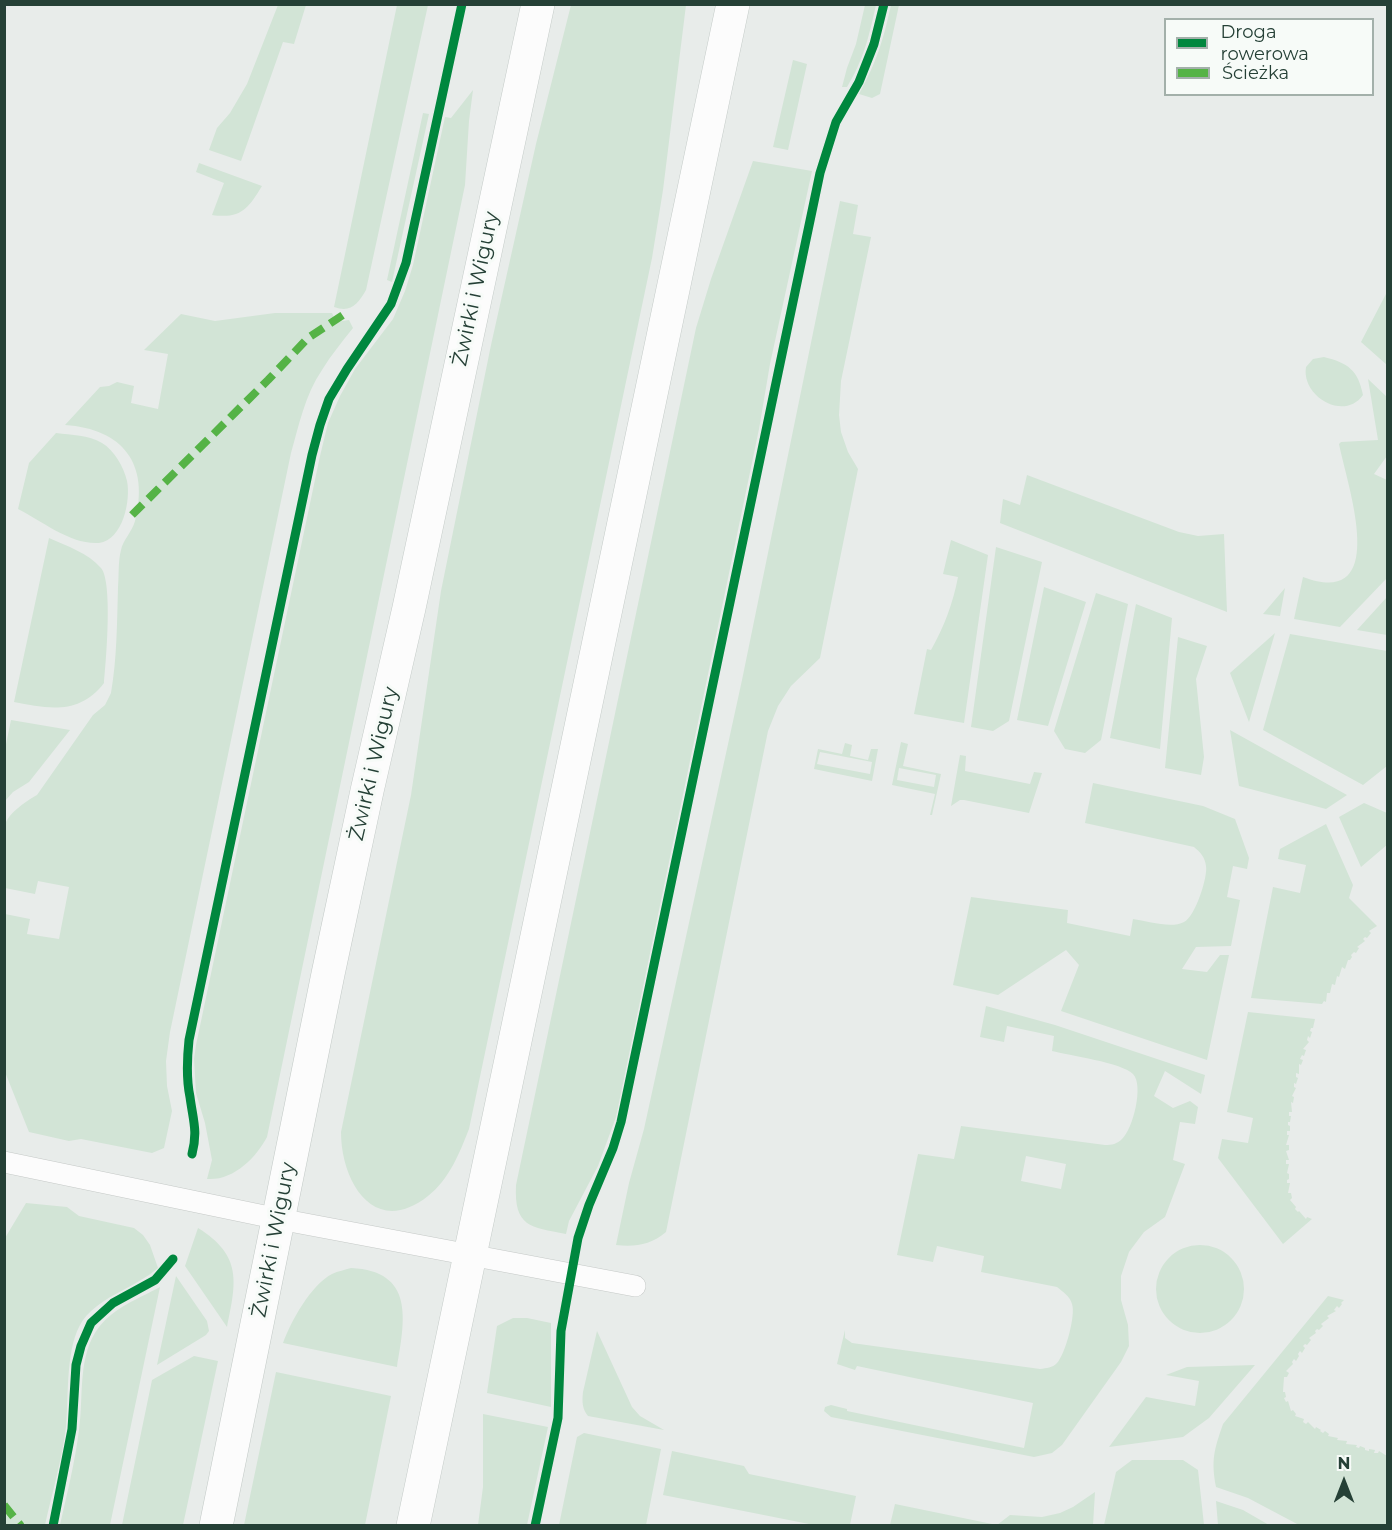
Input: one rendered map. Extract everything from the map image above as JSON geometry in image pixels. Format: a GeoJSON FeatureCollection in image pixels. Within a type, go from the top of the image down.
{"type":"FeatureCollection","features":[{"type":"Feature","properties":{"kind":"main road","name":"Żwirki i Wigury"},"geometry":{"type":"LineString","coordinates":[[216,1526],[365,802],[409,608],[538,4]]}},
{"type":"Feature","properties":{"kind":"main road"},"geometry":{"type":"LineString","coordinates":[[413,1526],[733,4]]}},
{"type":"Feature","properties":{"kind":"lane"},"geometry":{"type":"LineString","coordinates":[[4,1162],[279,1219],[635,1286]]}},
{"type":"Feature","properties":{"kind":"green space"},"geometry":{"type":"Polygon","coordinates":[[[278,5],[306,5],[294,44],[283,42],[241,161],[209,150],[217,128],[230,113],[247,84],[278,5]]]}},
{"type":"Feature","properties":{"kind":"green space"},"geometry":{"type":"Polygon","coordinates":[[[397,5],[428,5],[366,290],[353,306],[340,309],[334,307],[397,5]]]}},
{"type":"Feature","properties":{"kind":"green space"},"geometry":{"type":"Polygon","coordinates":[[[571,5],[686,5],[663,190],[652,258],[469,1129],[453,1165],[442,1182],[428,1196],[409,1207],[392,1211],[377,1208],[365,1199],[355,1186],[347,1169],[341,1132],[411,795],[441,591],[491,345],[536,144],[571,5]]]}},
{"type":"Feature","properties":{"kind":"green space"},"geometry":{"type":"Polygon","coordinates":[[[865,5],[876,5],[868,37],[853,77],[847,87],[842,87],[856,44],[865,5]]]}},
{"type":"Feature","properties":{"kind":"green space"},"geometry":{"type":"Polygon","coordinates":[[[891,5],[899,5],[880,94],[872,98],[859,94],[879,51],[891,5]]]}},
{"type":"Feature","properties":{"kind":"green space"},"geometry":{"type":"Polygon","coordinates":[[[793,60],[807,64],[788,150],[773,147],[793,60]]]}},
{"type":"Feature","properties":{"kind":"green space"},"geometry":{"type":"Polygon","coordinates":[[[473,90],[465,185],[267,1137],[257,1153],[243,1167],[217,1179],[207,1179],[212,1160],[196,1093],[194,1059],[196,1045],[328,423],[355,369],[393,319],[413,265],[445,117],[451,118],[473,90]]]}},
{"type":"Feature","properties":{"kind":"green space"},"geometry":{"type":"Polygon","coordinates":[[[423,113],[429,114],[392,282],[387,280],[423,113]]]}},
{"type":"Feature","properties":{"kind":"green space"},"geometry":{"type":"Polygon","coordinates":[[[753,161],[812,171],[770,364],[759,429],[616,1117],[598,1166],[569,1221],[566,1234],[527,1223],[521,1217],[518,1209],[516,1185],[696,328],[753,161]]]}},
{"type":"Feature","properties":{"kind":"green space"},"geometry":{"type":"Polygon","coordinates":[[[199,163],[262,186],[243,211],[230,215],[212,215],[224,183],[196,172],[199,163]]]}},
{"type":"Feature","properties":{"kind":"green space"},"geometry":{"type":"Polygon","coordinates":[[[840,201],[858,205],[853,234],[871,237],[841,381],[839,415],[841,432],[848,452],[858,469],[820,658],[791,686],[778,706],[768,731],[666,1232],[655,1240],[642,1244],[616,1245],[629,1183],[644,1129],[742,680],[840,201]]]}},
{"type":"Feature","properties":{"kind":"green space"},"geometry":{"type":"Polygon","coordinates":[[[1387,292],[1387,365],[1361,342],[1387,292]]]}},
{"type":"Feature","properties":{"kind":"green space"},"geometry":{"type":"Polygon","coordinates":[[[275,313],[332,313],[336,322],[349,320],[353,328],[329,359],[311,390],[291,453],[170,1032],[166,1061],[167,1086],[172,1111],[164,1148],[152,1153],[81,1139],[69,1141],[29,1132],[5,1072],[5,914],[30,919],[27,934],[59,939],[69,887],[38,881],[35,894],[5,888],[3,832],[6,822],[13,813],[37,795],[93,715],[105,705],[111,693],[116,654],[120,554],[134,525],[139,501],[139,483],[135,467],[117,442],[85,428],[65,425],[100,387],[117,382],[134,386],[131,403],[158,409],[168,354],[144,350],[181,314],[215,321],[275,313]]]}},
{"type":"Feature","properties":{"kind":"green space"},"geometry":{"type":"Polygon","coordinates":[[[1324,357],[1346,365],[1355,374],[1363,395],[1355,403],[1335,406],[1317,396],[1310,387],[1306,378],[1306,367],[1313,359],[1324,357]]]}},
{"type":"Feature","properties":{"kind":"green space"},"geometry":{"type":"Polygon","coordinates":[[[1368,379],[1387,397],[1387,456],[1374,474],[1387,480],[1387,578],[1340,627],[1294,619],[1303,577],[1330,582],[1347,576],[1356,560],[1355,513],[1339,444],[1378,440],[1368,379]]]}},
{"type":"Feature","properties":{"kind":"green space"},"geometry":{"type":"Polygon","coordinates":[[[56,433],[97,440],[111,450],[121,465],[126,476],[128,498],[124,518],[114,535],[107,540],[88,543],[78,540],[18,509],[29,463],[56,433]]]}},
{"type":"Feature","properties":{"kind":"green space"},"geometry":{"type":"Polygon","coordinates":[[[1027,475],[1179,532],[1198,536],[1224,534],[1227,612],[1000,523],[1003,499],[1020,505],[1027,475]]]}},
{"type":"Feature","properties":{"kind":"green space"},"geometry":{"type":"Polygon","coordinates":[[[49,538],[77,550],[101,568],[105,576],[108,605],[104,683],[85,700],[74,705],[51,708],[14,702],[49,538]]]}},
{"type":"Feature","properties":{"kind":"green space"},"geometry":{"type":"Polygon","coordinates":[[[951,540],[988,555],[964,723],[914,714],[927,649],[931,650],[954,596],[958,577],[943,574],[951,540]]]}},
{"type":"Feature","properties":{"kind":"green space"},"geometry":{"type":"Polygon","coordinates":[[[996,547],[1042,562],[1009,721],[993,731],[971,727],[996,547]]]}},
{"type":"Feature","properties":{"kind":"green space"},"geometry":{"type":"Polygon","coordinates":[[[1044,587],[1086,602],[1048,726],[1017,720],[1044,587]]]}},
{"type":"Feature","properties":{"kind":"green space"},"geometry":{"type":"Polygon","coordinates":[[[1285,588],[1280,616],[1263,614],[1285,588]]]}},
{"type":"Feature","properties":{"kind":"green space"},"geometry":{"type":"Polygon","coordinates":[[[1096,593],[1128,604],[1101,740],[1085,753],[1065,749],[1054,731],[1096,593]]]}},
{"type":"Feature","properties":{"kind":"green space"},"geometry":{"type":"Polygon","coordinates":[[[1387,597],[1387,635],[1357,630],[1387,597]]]}},
{"type":"Feature","properties":{"kind":"green space"},"geometry":{"type":"Polygon","coordinates":[[[1136,604],[1172,618],[1160,749],[1110,738],[1136,604]]]}},
{"type":"Feature","properties":{"kind":"green space"},"geometry":{"type":"Polygon","coordinates":[[[1275,633],[1249,722],[1230,673],[1275,633]]]}},
{"type":"Feature","properties":{"kind":"green space"},"geometry":{"type":"Polygon","coordinates":[[[1290,634],[1387,651],[1387,766],[1363,785],[1263,730],[1290,634]]]}},
{"type":"Feature","properties":{"kind":"green space"},"geometry":{"type":"Polygon","coordinates":[[[1178,637],[1207,646],[1196,679],[1204,757],[1201,775],[1165,768],[1178,637]]]}},
{"type":"Feature","properties":{"kind":"green space"},"geometry":{"type":"Polygon","coordinates":[[[11,720],[70,730],[29,782],[13,792],[5,801],[5,749],[11,720]]]}},
{"type":"Feature","properties":{"kind":"green space"},"geometry":{"type":"Polygon","coordinates":[[[1230,730],[1347,795],[1326,809],[1239,786],[1230,730]]]}},
{"type":"Feature","properties":{"kind":"green space"},"geometry":{"type":"Polygon","coordinates":[[[901,742],[908,744],[903,766],[941,774],[932,815],[930,815],[935,794],[892,785],[901,742]],[[899,768],[897,780],[934,787],[936,775],[899,768]]]}},
{"type":"Feature","properties":{"kind":"green space"},"geometry":{"type":"Polygon","coordinates":[[[845,743],[852,745],[850,756],[868,760],[871,749],[878,749],[872,781],[814,769],[818,749],[842,754],[845,743]],[[820,752],[817,764],[870,774],[872,762],[820,752]]]}},
{"type":"Feature","properties":{"kind":"green space"},"geometry":{"type":"Polygon","coordinates":[[[960,755],[966,756],[965,771],[1030,784],[1034,772],[1042,773],[1029,813],[964,800],[951,806],[960,755]]]}},
{"type":"Feature","properties":{"kind":"green space"},"geometry":{"type":"Polygon","coordinates":[[[1093,783],[1203,806],[1235,819],[1249,858],[1247,869],[1233,866],[1227,897],[1240,900],[1231,946],[1196,947],[1182,969],[1207,972],[1220,955],[1229,955],[1207,1060],[1061,1011],[1079,965],[1066,950],[998,995],[953,985],[971,897],[1068,910],[1067,923],[1130,936],[1133,919],[1173,925],[1188,919],[1200,896],[1205,879],[1206,866],[1202,855],[1194,847],[1085,823],[1093,783]]]}},
{"type":"Feature","properties":{"kind":"green space"},"geometry":{"type":"Polygon","coordinates":[[[1364,803],[1387,813],[1388,844],[1361,867],[1339,817],[1364,803]]]}},
{"type":"Feature","properties":{"kind":"green space"},"geometry":{"type":"Polygon","coordinates":[[[1326,824],[1353,885],[1349,898],[1377,926],[1369,931],[1371,933],[1357,947],[1359,948],[1356,953],[1351,955],[1345,969],[1342,967],[1335,985],[1332,984],[1330,993],[1327,993],[1326,1002],[1322,1004],[1251,998],[1273,887],[1300,893],[1306,865],[1278,859],[1280,849],[1326,824]]]}},
{"type":"Feature","properties":{"kind":"green space"},"geometry":{"type":"Polygon","coordinates":[[[986,1006],[1055,1025],[1205,1075],[1201,1094],[1165,1071],[1154,1096],[1173,1108],[1190,1101],[1198,1107],[1195,1124],[1180,1122],[1173,1160],[1185,1164],[1165,1217],[1144,1232],[1129,1252],[1121,1276],[1121,1300],[1128,1325],[1129,1346],[1121,1362],[1062,1445],[1052,1453],[1034,1457],[831,1417],[824,1411],[825,1407],[831,1405],[847,1409],[847,1411],[1024,1448],[1033,1403],[857,1366],[855,1370],[837,1364],[845,1330],[845,1338],[852,1343],[1040,1369],[1055,1365],[1060,1359],[1071,1325],[1073,1309],[1070,1299],[1057,1287],[981,1272],[984,1256],[937,1246],[933,1262],[897,1255],[918,1154],[954,1159],[961,1126],[1105,1145],[1114,1144],[1120,1141],[1130,1126],[1136,1107],[1136,1080],[1133,1074],[1118,1066],[1052,1051],[1054,1036],[1007,1026],[1004,1042],[980,1037],[986,1006]],[[1026,1156],[1021,1181],[1061,1189],[1066,1164],[1026,1156]]]}},
{"type":"Feature","properties":{"kind":"green space"},"geometry":{"type":"Polygon","coordinates":[[[1248,1012],[1315,1019],[1310,1038],[1308,1036],[1309,1042],[1303,1049],[1306,1050],[1304,1056],[1302,1055],[1300,1059],[1303,1060],[1301,1065],[1299,1064],[1299,1074],[1296,1073],[1298,1078],[1296,1084],[1294,1083],[1296,1088],[1292,1096],[1294,1097],[1293,1103],[1291,1102],[1292,1112],[1289,1112],[1290,1131],[1287,1131],[1289,1135],[1286,1145],[1289,1145],[1289,1150],[1286,1151],[1289,1160],[1286,1160],[1286,1164],[1289,1164],[1287,1183],[1290,1183],[1288,1193],[1291,1193],[1292,1198],[1290,1200],[1296,1207],[1295,1209],[1306,1219],[1307,1217],[1312,1219],[1283,1244],[1218,1158],[1222,1139],[1248,1143],[1253,1118],[1227,1112],[1248,1012]]]}},
{"type":"Feature","properties":{"kind":"green space"},"geometry":{"type":"Polygon","coordinates":[[[26,1203],[67,1207],[79,1216],[134,1228],[150,1245],[158,1268],[100,1304],[83,1320],[73,1343],[66,1427],[45,1525],[5,1525],[5,1238],[26,1203]]]}},
{"type":"Feature","properties":{"kind":"green space"},"geometry":{"type":"Polygon","coordinates":[[[198,1228],[213,1238],[223,1249],[233,1272],[233,1297],[227,1327],[185,1266],[198,1228]]]}},
{"type":"Feature","properties":{"kind":"green space"},"geometry":{"type":"Polygon","coordinates":[[[1191,1245],[1209,1245],[1225,1252],[1237,1264],[1244,1280],[1244,1298],[1237,1314],[1225,1326],[1209,1333],[1191,1333],[1175,1326],[1163,1314],[1156,1298],[1156,1280],[1163,1264],[1175,1252],[1191,1245]]]}},
{"type":"Feature","properties":{"kind":"green space"},"geometry":{"type":"Polygon","coordinates":[[[351,1268],[372,1271],[386,1278],[396,1288],[403,1316],[397,1367],[283,1343],[296,1314],[317,1286],[332,1274],[351,1268]]]}},
{"type":"Feature","properties":{"kind":"green space"},"geometry":{"type":"Polygon","coordinates":[[[176,1276],[207,1321],[209,1331],[157,1365],[176,1276]]]}},
{"type":"Feature","properties":{"kind":"green space"},"geometry":{"type":"Polygon","coordinates":[[[160,1287],[110,1525],[60,1525],[77,1442],[84,1363],[92,1338],[112,1314],[160,1287]]]}},
{"type":"Feature","properties":{"kind":"green space"},"geometry":{"type":"Polygon","coordinates":[[[1328,1296],[1344,1300],[1339,1308],[1337,1306],[1334,1310],[1336,1311],[1327,1316],[1329,1318],[1321,1324],[1323,1326],[1309,1338],[1311,1340],[1303,1346],[1305,1348],[1302,1353],[1300,1351],[1296,1361],[1294,1359],[1293,1364],[1286,1371],[1289,1373],[1287,1377],[1284,1377],[1283,1392],[1286,1397],[1284,1398],[1286,1402],[1288,1401],[1291,1411],[1293,1410],[1296,1414],[1295,1416],[1304,1419],[1303,1422],[1306,1424],[1308,1422],[1315,1429],[1316,1427],[1323,1433],[1325,1431],[1329,1434],[1328,1436],[1338,1438],[1337,1440],[1347,1441],[1346,1444],[1357,1445],[1356,1447],[1360,1446],[1369,1451],[1369,1449],[1375,1450],[1374,1453],[1379,1451],[1387,1456],[1387,1525],[1299,1525],[1248,1498],[1216,1487],[1214,1455],[1223,1424],[1328,1296]]]}},
{"type":"Feature","properties":{"kind":"green space"},"geometry":{"type":"Polygon","coordinates":[[[513,1318],[527,1318],[551,1323],[551,1407],[487,1393],[497,1326],[513,1318]]]}},
{"type":"Feature","properties":{"kind":"green space"},"geometry":{"type":"Polygon","coordinates":[[[597,1331],[632,1407],[640,1416],[664,1430],[588,1416],[583,1405],[583,1392],[597,1331]]]}},
{"type":"Feature","properties":{"kind":"green space"},"geometry":{"type":"Polygon","coordinates":[[[194,1356],[218,1361],[183,1525],[122,1525],[152,1380],[194,1356]]]}},
{"type":"Feature","properties":{"kind":"green space"},"geometry":{"type":"Polygon","coordinates":[[[1255,1365],[1209,1418],[1183,1437],[1109,1447],[1146,1397],[1195,1406],[1199,1381],[1166,1375],[1187,1367],[1255,1365]]]}},
{"type":"Feature","properties":{"kind":"green space"},"geometry":{"type":"Polygon","coordinates":[[[276,1372],[391,1396],[365,1525],[244,1525],[276,1372]]]}},
{"type":"Feature","properties":{"kind":"green space"},"geometry":{"type":"Polygon","coordinates":[[[483,1414],[548,1427],[527,1525],[478,1525],[483,1487],[483,1414]]]}},
{"type":"Feature","properties":{"kind":"green space"},"geometry":{"type":"Polygon","coordinates":[[[584,1433],[661,1449],[646,1525],[559,1525],[577,1437],[584,1433]]]}},
{"type":"Feature","properties":{"kind":"green space"},"geometry":{"type":"Polygon","coordinates":[[[672,1451],[744,1466],[749,1474],[856,1496],[850,1525],[814,1525],[663,1495],[672,1451]]]}},
{"type":"Feature","properties":{"kind":"green space"},"geometry":{"type":"Polygon","coordinates":[[[1132,1460],[1183,1460],[1198,1470],[1204,1525],[1104,1525],[1116,1472],[1132,1460]]]}},
{"type":"Feature","properties":{"kind":"green space"},"geometry":{"type":"Polygon","coordinates":[[[1095,1492],[1093,1525],[997,1525],[1010,1515],[1042,1517],[1060,1513],[1095,1492]]]}},
{"type":"Feature","properties":{"kind":"green space"},"geometry":{"type":"Polygon","coordinates":[[[1216,1501],[1243,1510],[1269,1525],[1218,1525],[1216,1501]]]}},
{"type":"Feature","properties":{"kind":"green space"},"geometry":{"type":"Polygon","coordinates":[[[895,1504],[997,1525],[890,1525],[895,1504]]]}},
{"type":"Feature","properties":{"kind":"marked path"},"geometry":{"type":"LineString","coordinates":[[132,515],[308,338],[343,315]]}},
{"type":"Feature","properties":{"kind":"marked path"},"geometry":{"type":"LineString","coordinates":[[4,1505],[21,1526]]}},
{"type":"Feature","properties":{"kind":"cycle path"},"geometry":{"type":"LineString","coordinates":[[192,1154],[195,1132],[187,1076],[189,1040],[312,455],[329,399],[391,304],[406,263],[462,4]]}},
{"type":"Feature","properties":{"kind":"cycle path"},"geometry":{"type":"LineString","coordinates":[[535,1526],[558,1418],[561,1331],[578,1238],[621,1122],[820,173],[836,122],[859,82],[874,44],[884,4]]}},
{"type":"Feature","properties":{"kind":"cycle path"},"geometry":{"type":"LineString","coordinates":[[53,1526],[72,1429],[76,1365],[91,1323],[113,1303],[155,1280],[173,1259]]}}]}
